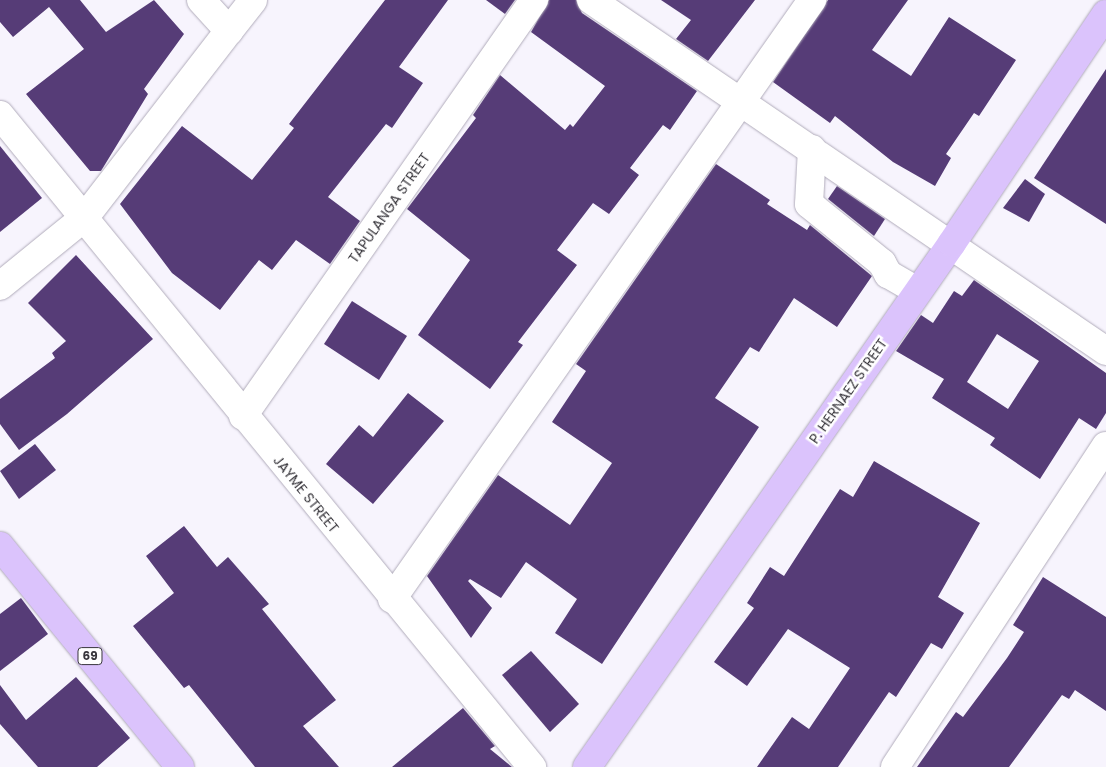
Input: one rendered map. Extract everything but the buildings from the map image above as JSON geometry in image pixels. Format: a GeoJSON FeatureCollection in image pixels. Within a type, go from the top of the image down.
{"type":"FeatureCollection","features":[{"type":"Feature","properties":{"kind":"main road","name":"P. HERNAEZ STREET"},"geometry":{"type":"LineString","coordinates":[[587,767],[952,243],[1106,14]]}},
{"type":"Feature","properties":{"kind":"main road","name":"69"},"geometry":{"type":"LineString","coordinates":[[0,546],[180,767]]}},
{"type":"Feature","properties":{"kind":"street"},"geometry":{"type":"LineString","coordinates":[[201,0],[229,31]]}},
{"type":"Feature","properties":{"kind":"street"},"geometry":{"type":"LineString","coordinates":[[0,286],[85,216],[253,0]]}},
{"type":"Feature","properties":{"kind":"street","name":"TAPULANGA STREET"},"geometry":{"type":"LineString","coordinates":[[243,416],[534,0]]}},
{"type":"Feature","properties":{"kind":"street"},"geometry":{"type":"LineString","coordinates":[[591,0],[952,243],[1106,352]]}},
{"type":"Feature","properties":{"kind":"street"},"geometry":{"type":"LineString","coordinates":[[392,599],[812,0]]}},
{"type":"Feature","properties":{"kind":"street","name":"JAYME STREET"},"geometry":{"type":"LineString","coordinates":[[0,115],[85,216],[243,416],[392,599],[532,767]]}},
{"type":"Feature","properties":{"kind":"street"},"geometry":{"type":"LineString","coordinates":[[812,149],[809,204],[882,263],[888,274],[918,291]]}},
{"type":"Feature","properties":{"kind":"street"},"geometry":{"type":"LineString","coordinates":[[895,767],[1106,446]]}}]}
